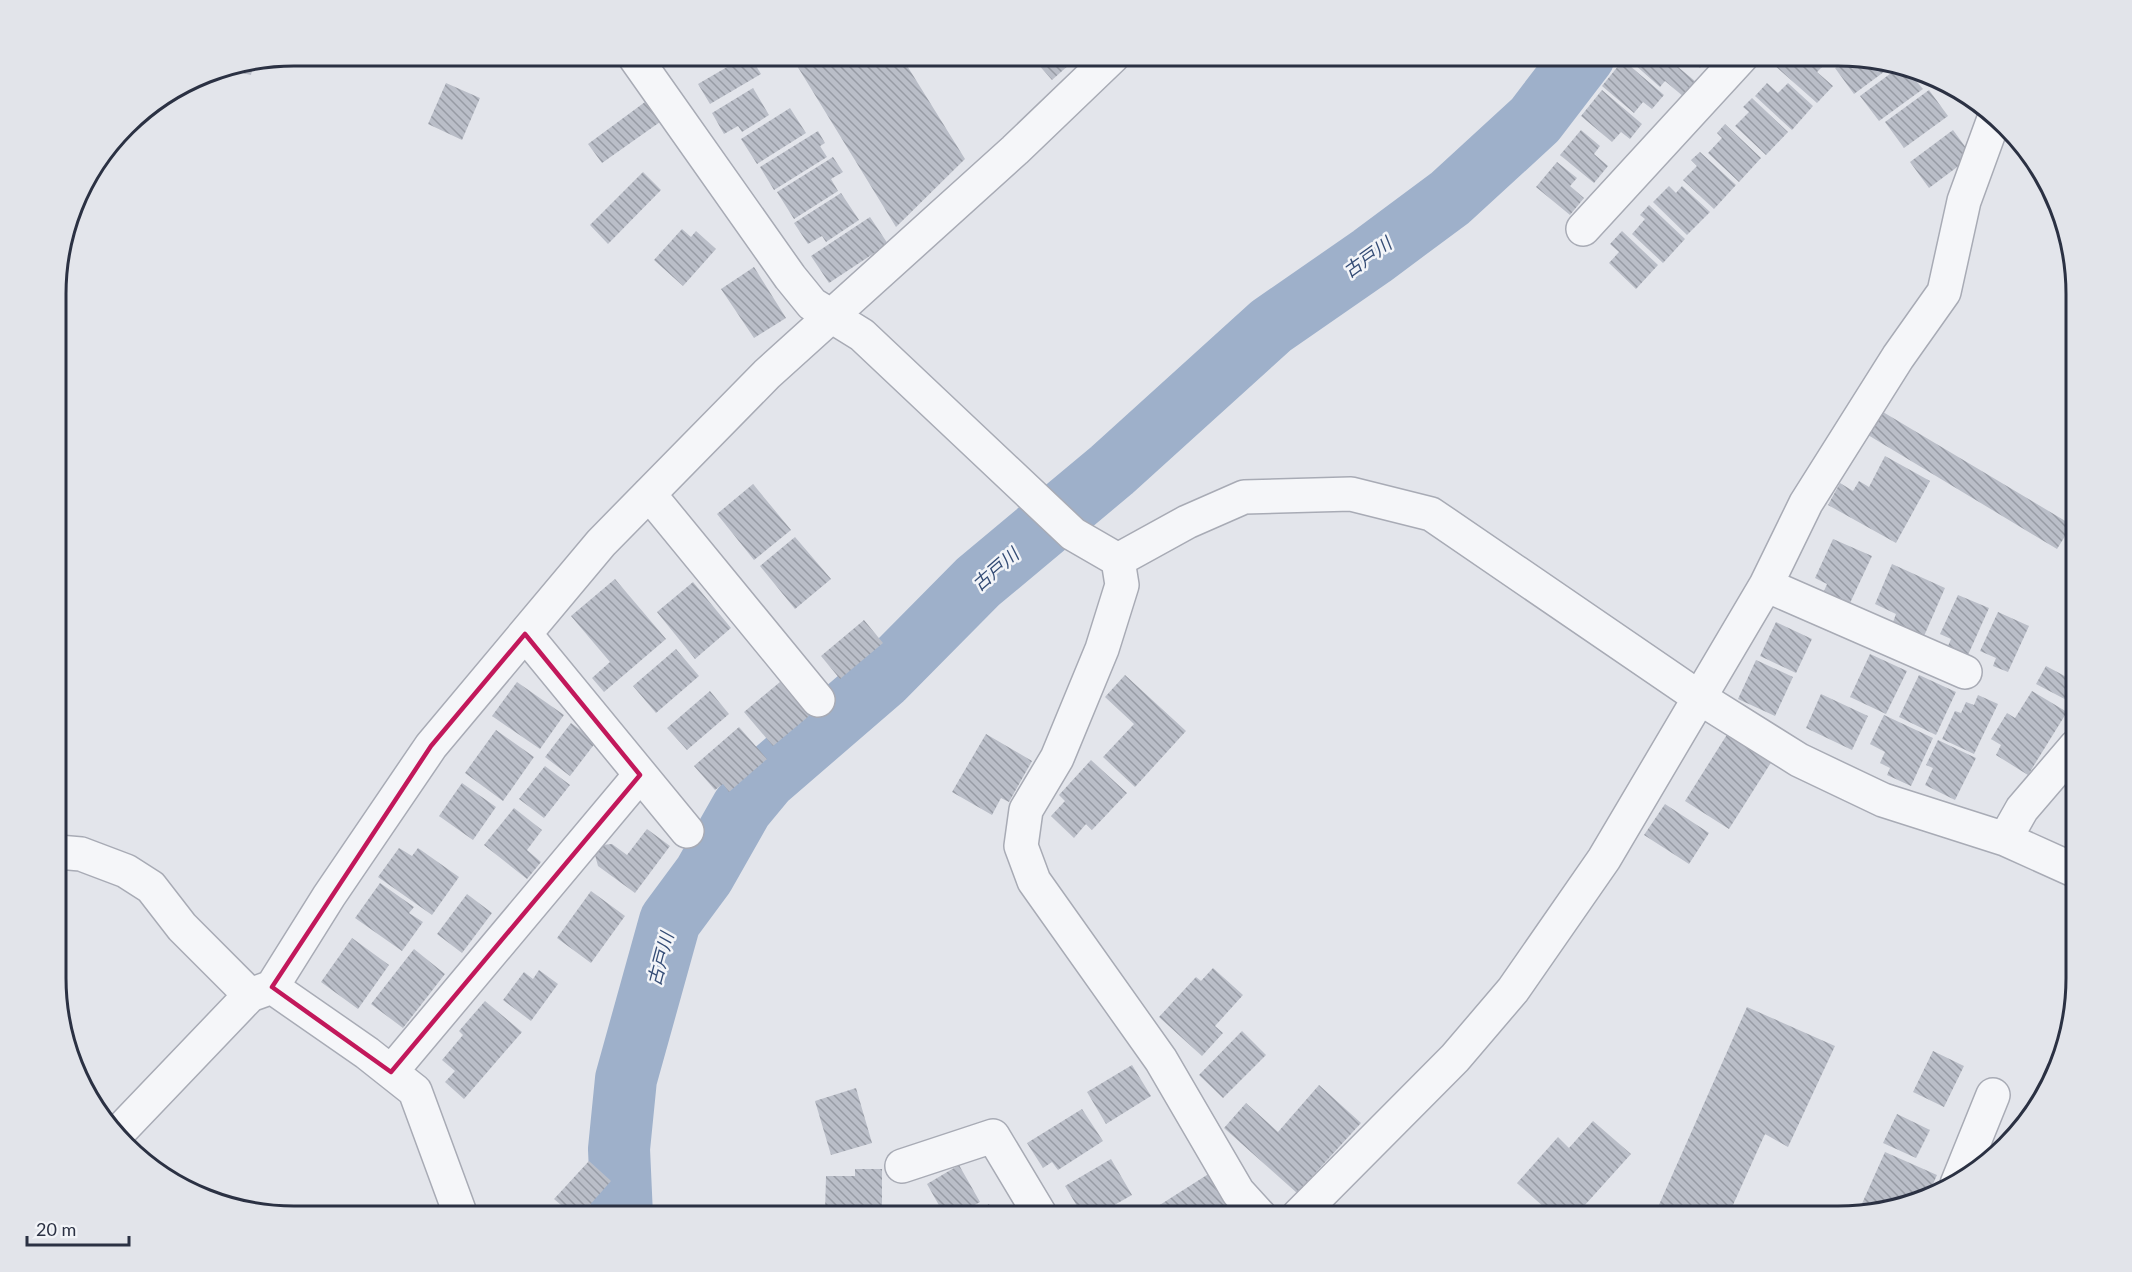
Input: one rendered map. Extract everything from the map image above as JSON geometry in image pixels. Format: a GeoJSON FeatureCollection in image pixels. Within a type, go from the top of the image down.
{"type":"FeatureCollection","features":[{"type":"Feature","properties":{"kind":"street"},"geometry":{"type":"LineString","coordinates":[[641,66],[789,277],[812,304],[862,335],[1073,534],[1118,560]]}},
{"type":"Feature","properties":{"kind":"street"},"geometry":{"type":"LineString","coordinates":[[123,1128],[261,991],[431,746],[601,543],[767,374],[1015,150],[1103,66]]}},
{"type":"Feature","properties":{"kind":"street"},"geometry":{"type":"LineString","coordinates":[[1583,229],[1733,66]]}},
{"type":"Feature","properties":{"kind":"street"},"geometry":{"type":"LineString","coordinates":[[1309,1206],[1455,1058],[1513,990],[1604,859],[1766,585],[1806,503],[1898,357],[1944,292],[1964,201],[1986,121]]}},
{"type":"Feature","properties":{"kind":"street"},"geometry":{"type":"LineString","coordinates":[[649,494],[818,700]]}},
{"type":"Feature","properties":{"kind":"street"},"geometry":{"type":"LineString","coordinates":[[1118,560],[1187,522],[1244,497],[1351,494],[1431,514],[1700,698],[1799,760],[1883,800],[2005,839],[2066,866]]}},
{"type":"Feature","properties":{"kind":"street"},"geometry":{"type":"LineString","coordinates":[[1118,560],[1122,585],[1102,649],[1057,758],[1026,810],[1021,846],[1034,881],[1161,1060],[1238,1192],[1251,1206]]}},
{"type":"Feature","properties":{"kind":"street"},"geometry":{"type":"LineString","coordinates":[[1766,585],[1965,672]]}},
{"type":"Feature","properties":{"kind":"street"},"geometry":{"type":"LineString","coordinates":[[525,634],[687,831]]}},
{"type":"Feature","properties":{"kind":"street"},"geometry":{"type":"LineString","coordinates":[[2005,839],[2022,809],[2066,758]]}},
{"type":"Feature","properties":{"kind":"street"},"geometry":{"type":"LineString","coordinates":[[391,1072],[640,774]]}},
{"type":"Feature","properties":{"kind":"street"},"geometry":{"type":"LineString","coordinates":[[66,853],[81,854],[126,871],[151,887],[182,927],[261,991],[391,1072],[415,1091],[456,1206]]}},
{"type":"Feature","properties":{"kind":"street"},"geometry":{"type":"LineString","coordinates":[[1963,1169],[1994,1095]]}},
{"type":"Feature","properties":{"kind":"street"},"geometry":{"type":"LineString","coordinates":[[902,1166],[993,1136],[1035,1206]]}},
{"type":"Feature","properties":{"kind":"highlighted area"},"geometry":{"type":"Polygon","coordinates":[[[525,634],[640,775],[391,1072],[272,987],[431,746],[525,634]]]}},
{"type":"Feature","properties":{"kind":"building"},"geometry":{"type":"Polygon","coordinates":[[[729,66],[756,66],[761,74],[710,104],[698,84],[729,66]]]}},
{"type":"Feature","properties":{"kind":"building"},"geometry":{"type":"Polygon","coordinates":[[[797,66],[907,66],[965,159],[896,227],[797,66]]]}},
{"type":"Feature","properties":{"kind":"building"},"geometry":{"type":"Polygon","coordinates":[[[1040,66],[1068,66],[1052,80],[1040,66]]]}},
{"type":"Feature","properties":{"kind":"building"},"geometry":{"type":"Polygon","coordinates":[[[1618,66],[1630,66],[1664,95],[1652,109],[1643,102],[1634,113],[1602,86],[1618,66]]]}},
{"type":"Feature","properties":{"kind":"building"},"geometry":{"type":"Polygon","coordinates":[[[1636,66],[1677,66],[1696,82],[1684,97],[1665,81],[1660,87],[1636,66]]]}},
{"type":"Feature","properties":{"kind":"building"},"geometry":{"type":"Polygon","coordinates":[[[1775,66],[1823,66],[1817,72],[1833,86],[1817,103],[1775,66]]]}},
{"type":"Feature","properties":{"kind":"building"},"geometry":{"type":"Polygon","coordinates":[[[1853,66],[1885,71],[1854,94],[1835,68],[1853,66]]]}},
{"type":"Feature","properties":{"kind":"building"},"geometry":{"type":"Polygon","coordinates":[[[252,70],[251,75],[240,73],[252,70]]]}},
{"type":"Feature","properties":{"kind":"building"},"geometry":{"type":"Polygon","coordinates":[[[1892,73],[1914,79],[1923,89],[1879,121],[1860,96],[1892,73]]]}},
{"type":"Feature","properties":{"kind":"building"},"geometry":{"type":"Polygon","coordinates":[[[446,83],[480,98],[462,140],[428,124],[446,83]]]}},
{"type":"Feature","properties":{"kind":"building"},"geometry":{"type":"Polygon","coordinates":[[[1767,83],[1778,93],[1788,83],[1813,106],[1792,130],[1755,96],[1767,83]]]}},
{"type":"Feature","properties":{"kind":"building"},"geometry":{"type":"Polygon","coordinates":[[[753,88],[769,115],[742,132],[738,126],[724,134],[712,113],[753,88]]]}},
{"type":"Feature","properties":{"kind":"building"},"geometry":{"type":"Polygon","coordinates":[[[1602,90],[1642,124],[1630,139],[1621,132],[1612,142],[1581,116],[1602,90]]]}},
{"type":"Feature","properties":{"kind":"building"},"geometry":{"type":"Polygon","coordinates":[[[1929,90],[1948,116],[1904,148],[1885,122],[1929,90]]]}},
{"type":"Feature","properties":{"kind":"building"},"geometry":{"type":"Polygon","coordinates":[[[1752,98],[1788,132],[1766,155],[1735,126],[1749,112],[1743,107],[1752,98]]]}},
{"type":"Feature","properties":{"kind":"building"},"geometry":{"type":"Polygon","coordinates":[[[645,102],[660,122],[602,163],[588,144],[645,102]]]}},
{"type":"Feature","properties":{"kind":"building"},"geometry":{"type":"Polygon","coordinates":[[[790,108],[806,133],[757,164],[741,139],[790,108]]]}},
{"type":"Feature","properties":{"kind":"building"},"geometry":{"type":"Polygon","coordinates":[[[1725,124],[1761,158],[1739,182],[1708,153],[1722,138],[1717,133],[1725,124]]]}},
{"type":"Feature","properties":{"kind":"building"},"geometry":{"type":"Polygon","coordinates":[[[1581,130],[1600,146],[1594,154],[1608,166],[1594,183],[1560,155],[1581,130]]]}},
{"type":"Feature","properties":{"kind":"building"},"geometry":{"type":"Polygon","coordinates":[[[1953,130],[1972,156],[1929,188],[1910,162],[1953,130]]]}},
{"type":"Feature","properties":{"kind":"building"},"geometry":{"type":"Polygon","coordinates":[[[818,131],[825,143],[820,146],[827,157],[774,190],[760,167],[818,131]]]}},
{"type":"Feature","properties":{"kind":"building"},"geometry":{"type":"Polygon","coordinates":[[[1700,152],[1736,185],[1714,209],[1683,180],[1697,166],[1691,160],[1700,152]]]}},
{"type":"Feature","properties":{"kind":"building"},"geometry":{"type":"Polygon","coordinates":[[[833,157],[843,172],[831,179],[838,191],[794,219],[777,192],[833,157]]]}},
{"type":"Feature","properties":{"kind":"building"},"geometry":{"type":"Polygon","coordinates":[[[1557,162],[1577,178],[1570,186],[1584,198],[1570,215],[1536,187],[1557,162]]]}},
{"type":"Feature","properties":{"kind":"building"},"geometry":{"type":"Polygon","coordinates":[[[643,172],[661,190],[608,244],[590,225],[643,172]]]}},
{"type":"Feature","properties":{"kind":"building"},"geometry":{"type":"Polygon","coordinates":[[[1669,186],[1676,193],[1682,186],[1710,212],[1687,235],[1653,202],[1669,186]]]}},
{"type":"Feature","properties":{"kind":"building"},"geometry":{"type":"Polygon","coordinates":[[[841,193],[859,220],[826,242],[822,236],[808,244],[794,223],[841,193]]]}},
{"type":"Feature","properties":{"kind":"building"},"geometry":{"type":"Polygon","coordinates":[[[1649,205],[1685,239],[1663,263],[1632,234],[1645,219],[1640,215],[1649,205]]]}},
{"type":"Feature","properties":{"kind":"building"},"geometry":{"type":"Polygon","coordinates":[[[870,217],[888,244],[829,283],[811,256],[870,217]]]}},
{"type":"Feature","properties":{"kind":"building"},"geometry":{"type":"Polygon","coordinates":[[[682,229],[691,237],[696,231],[716,249],[683,286],[654,260],[682,229]]]}},
{"type":"Feature","properties":{"kind":"building"},"geometry":{"type":"Polygon","coordinates":[[[1622,231],[1658,265],[1636,289],[1609,263],[1619,252],[1610,244],[1622,231]]]}},
{"type":"Feature","properties":{"kind":"building"},"geometry":{"type":"Polygon","coordinates":[[[754,267],[786,318],[754,338],[721,289],[754,267]]]}},
{"type":"Feature","properties":{"kind":"building"},"geometry":{"type":"Polygon","coordinates":[[[1883,412],[2066,521],[2066,535],[2057,549],[1868,435],[1883,412]]]}},
{"type":"Feature","properties":{"kind":"building"},"geometry":{"type":"Polygon","coordinates":[[[1885,456],[1930,481],[1896,543],[1828,505],[1840,483],[1853,491],[1859,481],[1869,487],[1885,456]]]}},
{"type":"Feature","properties":{"kind":"building"},"geometry":{"type":"Polygon","coordinates":[[[753,484],[791,530],[754,560],[717,514],[753,484]]]}},
{"type":"Feature","properties":{"kind":"building"},"geometry":{"type":"Polygon","coordinates":[[[795,537],[831,579],[795,609],[760,566],[795,537]]]}},
{"type":"Feature","properties":{"kind":"building"},"geometry":{"type":"Polygon","coordinates":[[[1833,539],[1872,556],[1850,603],[1824,591],[1827,584],[1815,578],[1833,539]]]}},
{"type":"Feature","properties":{"kind":"building"},"geometry":{"type":"Polygon","coordinates":[[[1892,564],[1945,588],[1924,636],[1893,622],[1896,614],[1875,604],[1892,564]]]}},
{"type":"Feature","properties":{"kind":"building"},"geometry":{"type":"Polygon","coordinates":[[[615,579],[666,639],[604,692],[592,678],[610,662],[571,616],[615,579]]]}},
{"type":"Feature","properties":{"kind":"building"},"geometry":{"type":"Polygon","coordinates":[[[693,582],[731,628],[695,659],[657,612],[693,582]]]}},
{"type":"Feature","properties":{"kind":"building"},"geometry":{"type":"Polygon","coordinates":[[[1958,595],[1989,608],[1968,655],[1948,646],[1951,639],[1940,634],[1958,595]]]}},
{"type":"Feature","properties":{"kind":"building"},"geometry":{"type":"Polygon","coordinates":[[[1998,612],[2029,626],[2008,672],[1993,666],[1996,658],[1980,651],[1998,612]]]}},
{"type":"Feature","properties":{"kind":"building"},"geometry":{"type":"Polygon","coordinates":[[[864,620],[883,643],[840,679],[821,656],[864,620]]]}},
{"type":"Feature","properties":{"kind":"building"},"geometry":{"type":"Polygon","coordinates":[[[1776,622],[1812,639],[1796,673],[1760,656],[1776,622]]]}},
{"type":"Feature","properties":{"kind":"building"},"geometry":{"type":"Polygon","coordinates":[[[676,649],[699,676],[656,713],[633,686],[676,649]]]}},
{"type":"Feature","properties":{"kind":"building"},"geometry":{"type":"Polygon","coordinates":[[[1870,654],[1907,671],[1886,714],[1850,697],[1870,654]]]}},
{"type":"Feature","properties":{"kind":"building"},"geometry":{"type":"Polygon","coordinates":[[[1756,660],[1793,677],[1775,716],[1738,699],[1756,660]]]}},
{"type":"Feature","properties":{"kind":"building"},"geometry":{"type":"Polygon","coordinates":[[[2046,666],[2066,677],[2066,700],[2036,684],[2046,666]]]}},
{"type":"Feature","properties":{"kind":"building"},"geometry":{"type":"Polygon","coordinates":[[[1125,675],[1186,731],[1135,787],[1103,757],[1134,724],[1105,697],[1125,675]]]}},
{"type":"Feature","properties":{"kind":"building"},"geometry":{"type":"Polygon","coordinates":[[[1919,675],[1956,692],[1936,735],[1899,717],[1919,675]]]}},
{"type":"Feature","properties":{"kind":"building"},"geometry":{"type":"Polygon","coordinates":[[[517,682],[564,715],[540,749],[492,716],[517,682]]]}},
{"type":"Feature","properties":{"kind":"building"},"geometry":{"type":"Polygon","coordinates":[[[780,682],[809,716],[773,746],[744,712],[780,682]]]}},
{"type":"Feature","properties":{"kind":"building"},"geometry":{"type":"Polygon","coordinates":[[[710,691],[729,714],[687,750],[667,728],[710,691]]]}},
{"type":"Feature","properties":{"kind":"building"},"geometry":{"type":"Polygon","coordinates":[[[2032,691],[2066,711],[2028,775],[1996,755],[2001,745],[1991,739],[2007,713],[2015,718],[2032,691]]]}},
{"type":"Feature","properties":{"kind":"building"},"geometry":{"type":"Polygon","coordinates":[[[1821,694],[1868,716],[1852,750],[1806,728],[1821,694]]]}},
{"type":"Feature","properties":{"kind":"building"},"geometry":{"type":"Polygon","coordinates":[[[1978,695],[1998,704],[1974,754],[1942,739],[1955,711],[1961,713],[1966,702],[1974,705],[1978,695]]]}},
{"type":"Feature","properties":{"kind":"building"},"geometry":{"type":"Polygon","coordinates":[[[1884,715],[1933,738],[1911,786],[1887,775],[1890,768],[1880,763],[1885,752],[1870,744],[1884,715]]]}},
{"type":"Feature","properties":{"kind":"building"},"geometry":{"type":"Polygon","coordinates":[[[571,723],[596,742],[570,776],[545,757],[571,723]]]}},
{"type":"Feature","properties":{"kind":"building"},"geometry":{"type":"Polygon","coordinates":[[[739,727],[767,759],[729,792],[723,784],[715,790],[694,766],[739,727]]]}},
{"type":"Feature","properties":{"kind":"building"},"geometry":{"type":"Polygon","coordinates":[[[496,730],[534,757],[503,801],[465,773],[496,730]]]}},
{"type":"Feature","properties":{"kind":"building"},"geometry":{"type":"Polygon","coordinates":[[[1728,733],[1772,761],[1729,829],[1685,801],[1728,733]]]}},
{"type":"Feature","properties":{"kind":"building"},"geometry":{"type":"Polygon","coordinates":[[[986,734],[1032,761],[1009,802],[1001,798],[992,815],[952,792],[986,734]]]}},
{"type":"Feature","properties":{"kind":"building"},"geometry":{"type":"Polygon","coordinates":[[[1938,740],[1976,758],[1955,800],[1925,785],[1933,768],[1926,765],[1938,740]]]}},
{"type":"Feature","properties":{"kind":"building"},"geometry":{"type":"Polygon","coordinates":[[[1091,760],[1127,793],[1092,830],[1086,824],[1074,838],[1051,816],[1065,801],[1059,795],[1091,760]]]}},
{"type":"Feature","properties":{"kind":"building"},"geometry":{"type":"Polygon","coordinates":[[[545,766],[570,785],[544,818],[519,799],[545,766]]]}},
{"type":"Feature","properties":{"kind":"building"},"geometry":{"type":"Polygon","coordinates":[[[462,783],[496,807],[473,840],[439,816],[462,783]]]}},
{"type":"Feature","properties":{"kind":"building"},"geometry":{"type":"Polygon","coordinates":[[[1665,804],[1709,833],[1689,864],[1644,835],[1665,804]]]}},
{"type":"Feature","properties":{"kind":"building"},"geometry":{"type":"Polygon","coordinates":[[[514,808],[542,830],[527,850],[541,862],[527,879],[484,845],[514,808]]]}},
{"type":"Feature","properties":{"kind":"building"},"geometry":{"type":"Polygon","coordinates":[[[647,829],[670,846],[635,893],[598,866],[595,855],[602,845],[612,844],[627,855],[647,829]]]}},
{"type":"Feature","properties":{"kind":"building"},"geometry":{"type":"Polygon","coordinates":[[[399,848],[412,856],[418,848],[459,877],[432,915],[378,877],[399,848]]]}},
{"type":"Feature","properties":{"kind":"building"},"geometry":{"type":"Polygon","coordinates":[[[380,883],[414,907],[409,913],[423,922],[402,951],[355,918],[380,883]]]}},
{"type":"Feature","properties":{"kind":"building"},"geometry":{"type":"Polygon","coordinates":[[[591,891],[625,916],[591,963],[557,938],[591,891]]]}},
{"type":"Feature","properties":{"kind":"building"},"geometry":{"type":"Polygon","coordinates":[[[467,894],[492,913],[462,953],[437,934],[467,894]]]}},
{"type":"Feature","properties":{"kind":"building"},"geometry":{"type":"Polygon","coordinates":[[[352,938],[389,965],[358,1009],[321,982],[352,938]]]}},
{"type":"Feature","properties":{"kind":"building"},"geometry":{"type":"Polygon","coordinates":[[[414,949],[445,974],[403,1028],[371,1004],[414,949]]]}},
{"type":"Feature","properties":{"kind":"building"},"geometry":{"type":"Polygon","coordinates":[[[1213,968],[1243,995],[1215,1026],[1223,1033],[1202,1056],[1159,1017],[1196,977],[1201,981],[1213,968]]]}},
{"type":"Feature","properties":{"kind":"building"},"geometry":{"type":"Polygon","coordinates":[[[539,970],[558,984],[531,1021],[503,1000],[524,972],[533,979],[539,970]]]}},
{"type":"Feature","properties":{"kind":"building"},"geometry":{"type":"Polygon","coordinates":[[[485,1001],[522,1032],[464,1099],[445,1082],[455,1071],[442,1060],[463,1035],[459,1031],[485,1001]]]}},
{"type":"Feature","properties":{"kind":"building"},"geometry":{"type":"Polygon","coordinates":[[[1747,1007],[1835,1046],[1788,1147],[1765,1134],[1733,1206],[1658,1206],[1747,1007]]]}},
{"type":"Feature","properties":{"kind":"building"},"geometry":{"type":"Polygon","coordinates":[[[1242,1031],[1266,1055],[1223,1098],[1199,1075],[1242,1031]]]}},
{"type":"Feature","properties":{"kind":"building"},"geometry":{"type":"Polygon","coordinates":[[[1933,1051],[1964,1066],[1944,1107],[1913,1092],[1933,1051]]]}},
{"type":"Feature","properties":{"kind":"building"},"geometry":{"type":"Polygon","coordinates":[[[1132,1065],[1151,1096],[1106,1124],[1087,1092],[1132,1065]]]}},
{"type":"Feature","properties":{"kind":"building"},"geometry":{"type":"Polygon","coordinates":[[[1319,1085],[1361,1123],[1297,1193],[1224,1128],[1246,1103],[1278,1132],[1319,1085]]]}},
{"type":"Feature","properties":{"kind":"building"},"geometry":{"type":"Polygon","coordinates":[[[856,1088],[872,1143],[831,1155],[815,1101],[856,1088]]]}},
{"type":"Feature","properties":{"kind":"building"},"geometry":{"type":"Polygon","coordinates":[[[1082,1109],[1103,1141],[1058,1170],[1052,1162],[1043,1168],[1027,1143],[1082,1109]]]}},
{"type":"Feature","properties":{"kind":"building"},"geometry":{"type":"Polygon","coordinates":[[[1897,1114],[1930,1130],[1916,1158],[1883,1143],[1897,1114]]]}},
{"type":"Feature","properties":{"kind":"building"},"geometry":{"type":"Polygon","coordinates":[[[1593,1121],[1631,1154],[1584,1206],[1543,1206],[1517,1183],[1558,1137],[1569,1148],[1593,1121]]]}},
{"type":"Feature","properties":{"kind":"building"},"geometry":{"type":"Polygon","coordinates":[[[1885,1152],[1937,1175],[1932,1185],[1925,1189],[1882,1202],[1861,1205],[1885,1152]]]}},
{"type":"Feature","properties":{"kind":"building"},"geometry":{"type":"Polygon","coordinates":[[[1111,1159],[1132,1195],[1113,1206],[1077,1206],[1065,1186],[1111,1159]]]}},
{"type":"Feature","properties":{"kind":"building"},"geometry":{"type":"Polygon","coordinates":[[[589,1161],[611,1181],[589,1206],[562,1206],[554,1199],[589,1161]]]}},
{"type":"Feature","properties":{"kind":"building"},"geometry":{"type":"Polygon","coordinates":[[[959,1165],[980,1202],[973,1206],[939,1206],[927,1184],[959,1165]]]}},
{"type":"Feature","properties":{"kind":"building"},"geometry":{"type":"Polygon","coordinates":[[[855,1169],[882,1169],[882,1206],[825,1206],[826,1176],[855,1176],[855,1169]]]}},
{"type":"Feature","properties":{"kind":"building"},"geometry":{"type":"Polygon","coordinates":[[[1210,1173],[1231,1206],[1158,1206],[1210,1173]]]}},
{"type":"Feature","properties":{"kind":"waterway","name":"古戸川"},"geometry":{"type":"LineString","coordinates":[[622,1206],[619,1149],[626,1079],[670,921],[704,875],[742,808],[766,779],[883,678],[978,582],[1112,470],[1271,326],[1372,256],[1450,198],[1535,120],[1576,66]]}}]}
